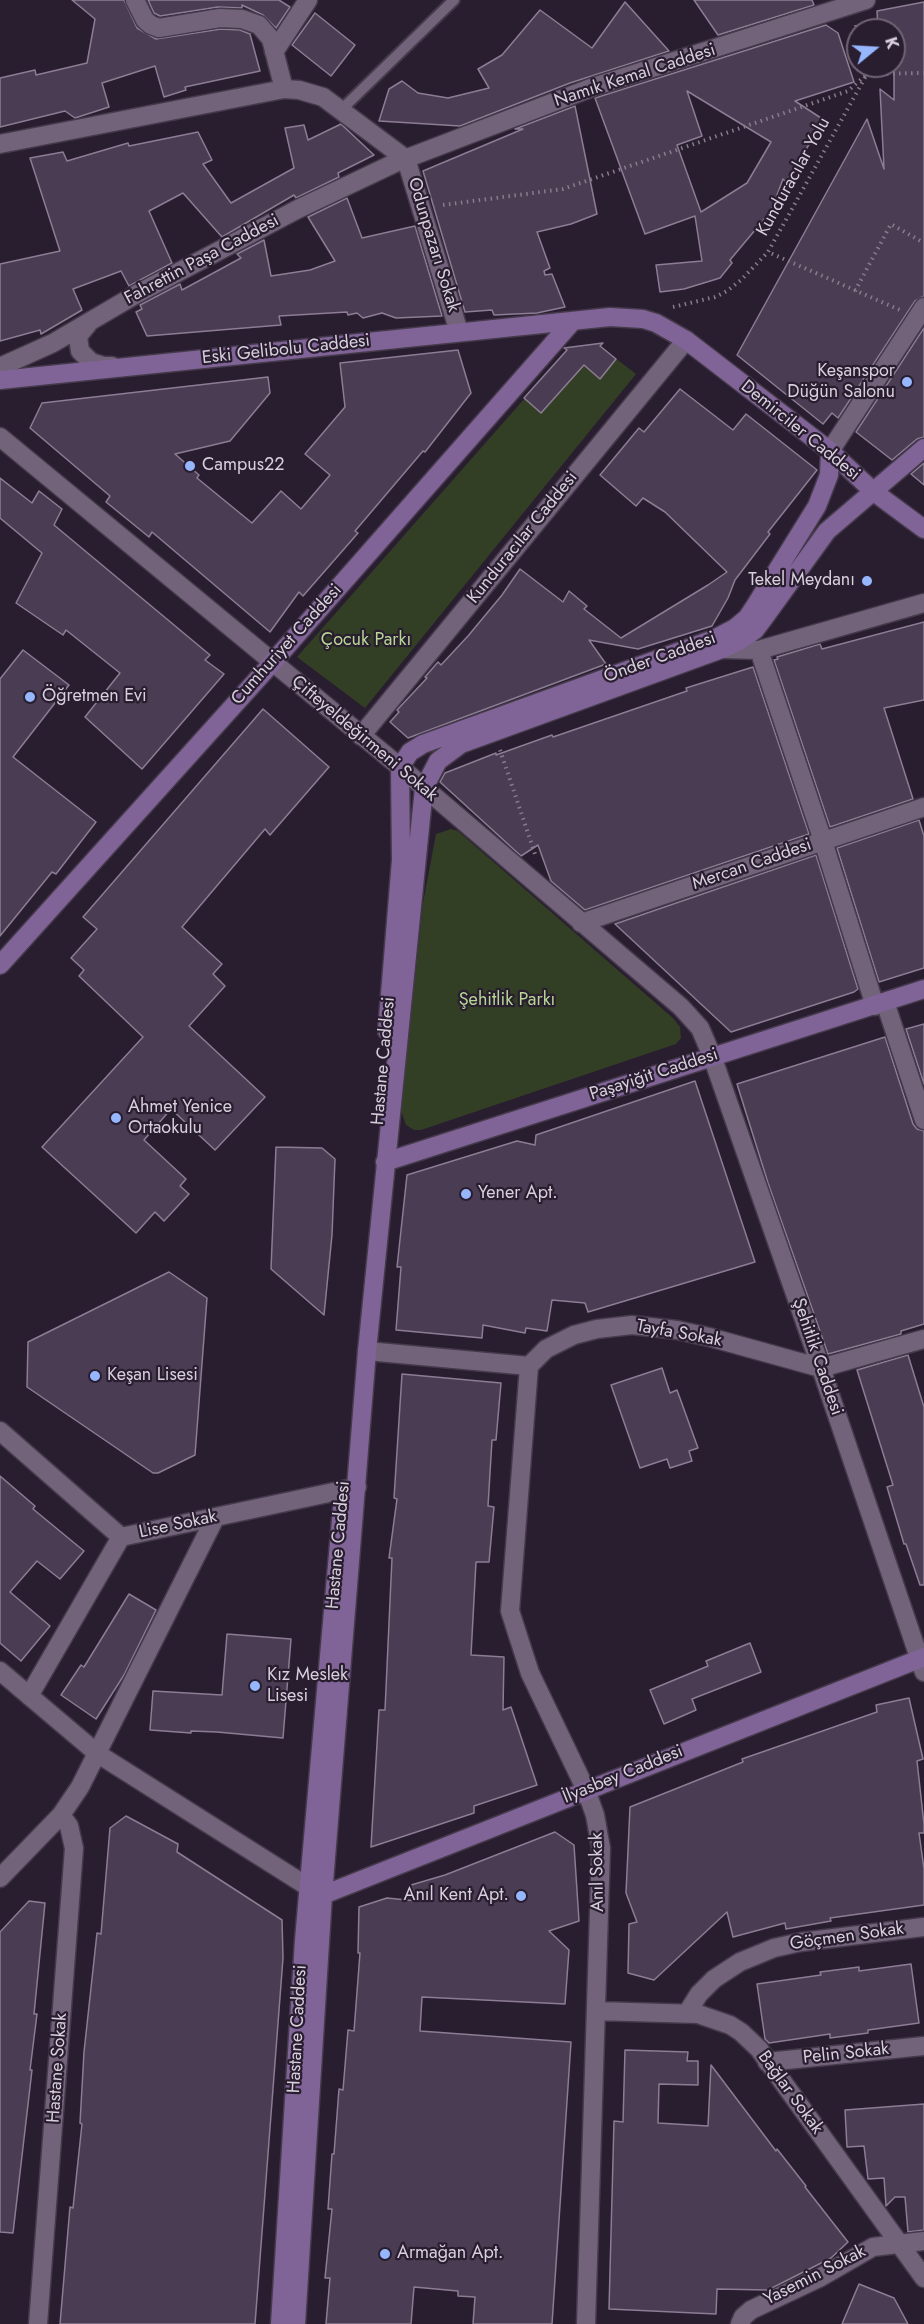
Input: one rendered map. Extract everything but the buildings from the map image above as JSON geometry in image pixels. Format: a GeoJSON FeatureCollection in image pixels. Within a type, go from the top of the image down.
{"type":"FeatureCollection","features":[{"type":"Feature","properties":{"kind":"main road","name":"Demirciler Caddesi"},"geometry":{"type":"LineString","coordinates":[[572,322],[610,317],[643,319],[656,323],[686,340],[830,451],[874,492],[924,529]]}},
{"type":"Feature","properties":{"kind":"main road","name":"Eski Gelibolu Caddesi"},"geometry":{"type":"LineString","coordinates":[[0,380],[572,322]]}},
{"type":"Feature","properties":{"kind":"main road","name":"Cumhuriyet Caddesi"},"geometry":{"type":"LineString","coordinates":[[0,965],[272,663],[572,322]]}},
{"type":"Feature","properties":{"kind":"main road","name":"Önder Caddesi"},"geometry":{"type":"LineString","coordinates":[[424,788],[438,761],[450,750],[722,649],[754,630],[775,605],[827,531],[924,448]]}},
{"type":"Feature","properties":{"kind":"main road","name":"Önder Caddesi"},"geometry":{"type":"LineString","coordinates":[[400,767],[410,752],[423,744],[714,639],[735,628],[747,618],[817,506],[829,475],[830,451]]}},
{"type":"Feature","properties":{"kind":"main road","name":"Hastane Caddesi"},"geometry":{"type":"LineString","coordinates":[[280,2324],[315,1891],[351,1489],[400,872],[400,767]]}},
{"type":"Feature","properties":{"kind":"main road","name":"Hastane Caddesi"},"geometry":{"type":"LineString","coordinates":[[351,1489],[424,788]]}},
{"type":"Feature","properties":{"kind":"main road","name":"Paşayiğit Caddesi"},"geometry":{"type":"LineString","coordinates":[[385,1162],[924,989]]}},
{"type":"Feature","properties":{"kind":"main road","name":"İlyasbey Caddesi"},"geometry":{"type":"LineString","coordinates":[[315,1891],[922,1663]]}},
{"type":"Feature","properties":{"kind":"main road","name":"Hastane Caddesi"},"geometry":{"type":"LineString","coordinates":[[296,2324],[315,1891]]}},
{"type":"Feature","properties":{"kind":"street"},"geometry":{"type":"LineString","coordinates":[[135,0],[145,20],[159,28],[220,18],[252,21],[271,39],[284,89]]}},
{"type":"Feature","properties":{"kind":"street"},"geometry":{"type":"LineString","coordinates":[[274,52],[308,0]]}},
{"type":"Feature","properties":{"kind":"street","name":"Namık Kemal Caddesi"},"geometry":{"type":"LineString","coordinates":[[406,159],[596,86],[866,0]]}},
{"type":"Feature","properties":{"kind":"street"},"geometry":{"type":"LineString","coordinates":[[0,144],[284,89],[323,97],[406,159]]}},
{"type":"Feature","properties":{"kind":"street","name":"Odunpazarı Sokak"},"geometry":{"type":"LineString","coordinates":[[406,159],[459,332]]}},
{"type":"Feature","properties":{"kind":"street","name":"Fahrettin Paşa Caddesi"},"geometry":{"type":"LineString","coordinates":[[0,367],[52,343],[298,209],[406,159]]}},
{"type":"Feature","properties":{"kind":"street"},"geometry":{"type":"LineString","coordinates":[[830,451],[920,312]]}},
{"type":"Feature","properties":{"kind":"street"},"geometry":{"type":"LineString","coordinates":[[97,318],[80,332],[78,341],[80,351],[97,365],[127,367]]}},
{"type":"Feature","properties":{"kind":"street","name":"Kunduracılar Caddesi"},"geometry":{"type":"LineString","coordinates":[[361,736],[686,340]]}},
{"type":"Feature","properties":{"kind":"street","name":"Çifteyeldeğirmeni Sokak"},"geometry":{"type":"LineString","coordinates":[[0,437],[400,767],[691,1017],[700,1028],[712,1056]]}},
{"type":"Feature","properties":{"kind":"street"},"geometry":{"type":"LineString","coordinates":[[722,649],[759,650],[924,603]]}},
{"type":"Feature","properties":{"kind":"street"},"geometry":{"type":"LineString","coordinates":[[759,650],[880,1004],[924,1120]]}},
{"type":"Feature","properties":{"kind":"street","name":"Mercan Caddesi"},"geometry":{"type":"LineString","coordinates":[[580,923],[924,807]]}},
{"type":"Feature","properties":{"kind":"street","name":"Şehitlik Caddesi"},"geometry":{"type":"LineString","coordinates":[[712,1056],[922,1663]]}},
{"type":"Feature","properties":{"kind":"street","name":"Tayfa Sokak"},"geometry":{"type":"LineString","coordinates":[[529,1366],[546,1349],[557,1342],[597,1329],[632,1325],[677,1330],[709,1337],[821,1368]]}},
{"type":"Feature","properties":{"kind":"street"},"geometry":{"type":"LineString","coordinates":[[821,1368],[924,1339]]}},
{"type":"Feature","properties":{"kind":"street"},"geometry":{"type":"LineString","coordinates":[[367,1352],[529,1366]]}},
{"type":"Feature","properties":{"kind":"street","name":"Anıl Sokak"},"geometry":{"type":"LineString","coordinates":[[529,1366],[510,1611],[530,1673],[586,1790],[595,1815],[601,1848],[586,2324]]}},
{"type":"Feature","properties":{"kind":"street","name":"Lise Sokak"},"geometry":{"type":"LineString","coordinates":[[0,1431],[122,1537],[351,1489]]}},
{"type":"Feature","properties":{"kind":"street"},"geometry":{"type":"LineString","coordinates":[[0,1878],[61,1815],[80,1787],[215,1518]]}},
{"type":"Feature","properties":{"kind":"street"},"geometry":{"type":"LineString","coordinates":[[29,1696],[122,1537]]}},
{"type":"Feature","properties":{"kind":"street"},"geometry":{"type":"LineString","coordinates":[[0,1671],[98,1754],[315,1891]]}},
{"type":"Feature","properties":{"kind":"street","name":"Hastane Sokak"},"geometry":{"type":"LineString","coordinates":[[38,2324],[74,1848],[69,1826],[61,1815]]}},
{"type":"Feature","properties":{"kind":"street","name":"Göçmen Sokak"},"geometry":{"type":"LineString","coordinates":[[687,2013],[699,1994],[714,1979],[757,1954],[801,1942],[924,1927]]}},
{"type":"Feature","properties":{"kind":"street","name":"Bağlar Sokak"},"geometry":{"type":"LineString","coordinates":[[596,2011],[687,2013],[730,2025],[751,2041],[924,2278]]}},
{"type":"Feature","properties":{"kind":"street","name":"Pelin Sokak"},"geometry":{"type":"LineString","coordinates":[[768,2062],[924,2046]]}},
{"type":"Feature","properties":{"kind":"street","name":"Yasemin Sokak"},"geometry":{"type":"LineString","coordinates":[[740,2324],[743,2316],[751,2310],[821,2277],[864,2251],[878,2245],[924,2241]]}},
{"type":"Feature","properties":{"kind":"lane"},"geometry":{"type":"LineString","coordinates":[[342,110],[454,0]]}},
{"type":"Feature","properties":{"kind":"path"},"geometry":{"type":"LineString","coordinates":[[906,73],[924,73]]}},
{"type":"Feature","properties":{"kind":"path"},"geometry":{"type":"LineString","coordinates":[[421,208],[563,189],[848,91],[863,78]]}},
{"type":"Feature","properties":{"kind":"path","name":"Kunduracılar Yolu"},"geometry":{"type":"LineString","coordinates":[[865,78],[768,252],[855,291],[920,312]]}},
{"type":"Feature","properties":{"kind":"path"},"geometry":{"type":"LineString","coordinates":[[855,291],[891,224],[924,243]]}},
{"type":"Feature","properties":{"kind":"path"},"geometry":{"type":"LineString","coordinates":[[667,308],[715,297],[727,291],[768,252]]}},
{"type":"Feature","properties":{"kind":"path"},"geometry":{"type":"LineString","coordinates":[[494,732],[538,863]]}},
{"type":"Feature","properties":{"kind":"green space","name":"Çocuk Parkı"},"geometry":{"type":"Polygon","coordinates":[[[597,344],[636,374],[365,708],[297,657],[569,348],[597,344]]]}},
{"type":"Feature","properties":{"kind":"green space","name":"Şehitlik Parkı"},"geometry":{"type":"Polygon","coordinates":[[[451,829],[458,831],[674,1019],[680,1027],[681,1038],[676,1044],[421,1130],[414,1130],[406,1125],[401,1111],[423,903],[436,834],[451,829]]]}},
{"type":"Feature","properties":{"kind":"place","name":"Keşanspor Düğün Salonu"},"geometry":{"type":"Point","coordinates":[907,382]}},
{"type":"Feature","properties":{"kind":"place","name":"Campus22"},"geometry":{"type":"Point","coordinates":[190,466]}},
{"type":"Feature","properties":{"kind":"place","name":"Tekel Meydanı"},"geometry":{"type":"Point","coordinates":[867,581]}},
{"type":"Feature","properties":{"kind":"place","name":"Öğretmen Evi"},"geometry":{"type":"Point","coordinates":[30,697]}},
{"type":"Feature","properties":{"kind":"place","name":"Ahmet Yenice Ortaokulu"},"geometry":{"type":"Point","coordinates":[116,1118]}},
{"type":"Feature","properties":{"kind":"place","name":"Yener Apt."},"geometry":{"type":"Point","coordinates":[466,1194]}},
{"type":"Feature","properties":{"kind":"place","name":"Keşan Lisesi"},"geometry":{"type":"Point","coordinates":[95,1376]}},
{"type":"Feature","properties":{"kind":"place","name":"Kız Meslek Lisesi"},"geometry":{"type":"Point","coordinates":[255,1686]}},
{"type":"Feature","properties":{"kind":"place","name":"Anıl Kent Apt."},"geometry":{"type":"Point","coordinates":[521,1896]}},
{"type":"Feature","properties":{"kind":"place","name":"Armağan Apt."},"geometry":{"type":"Point","coordinates":[385,2254]}}]}
